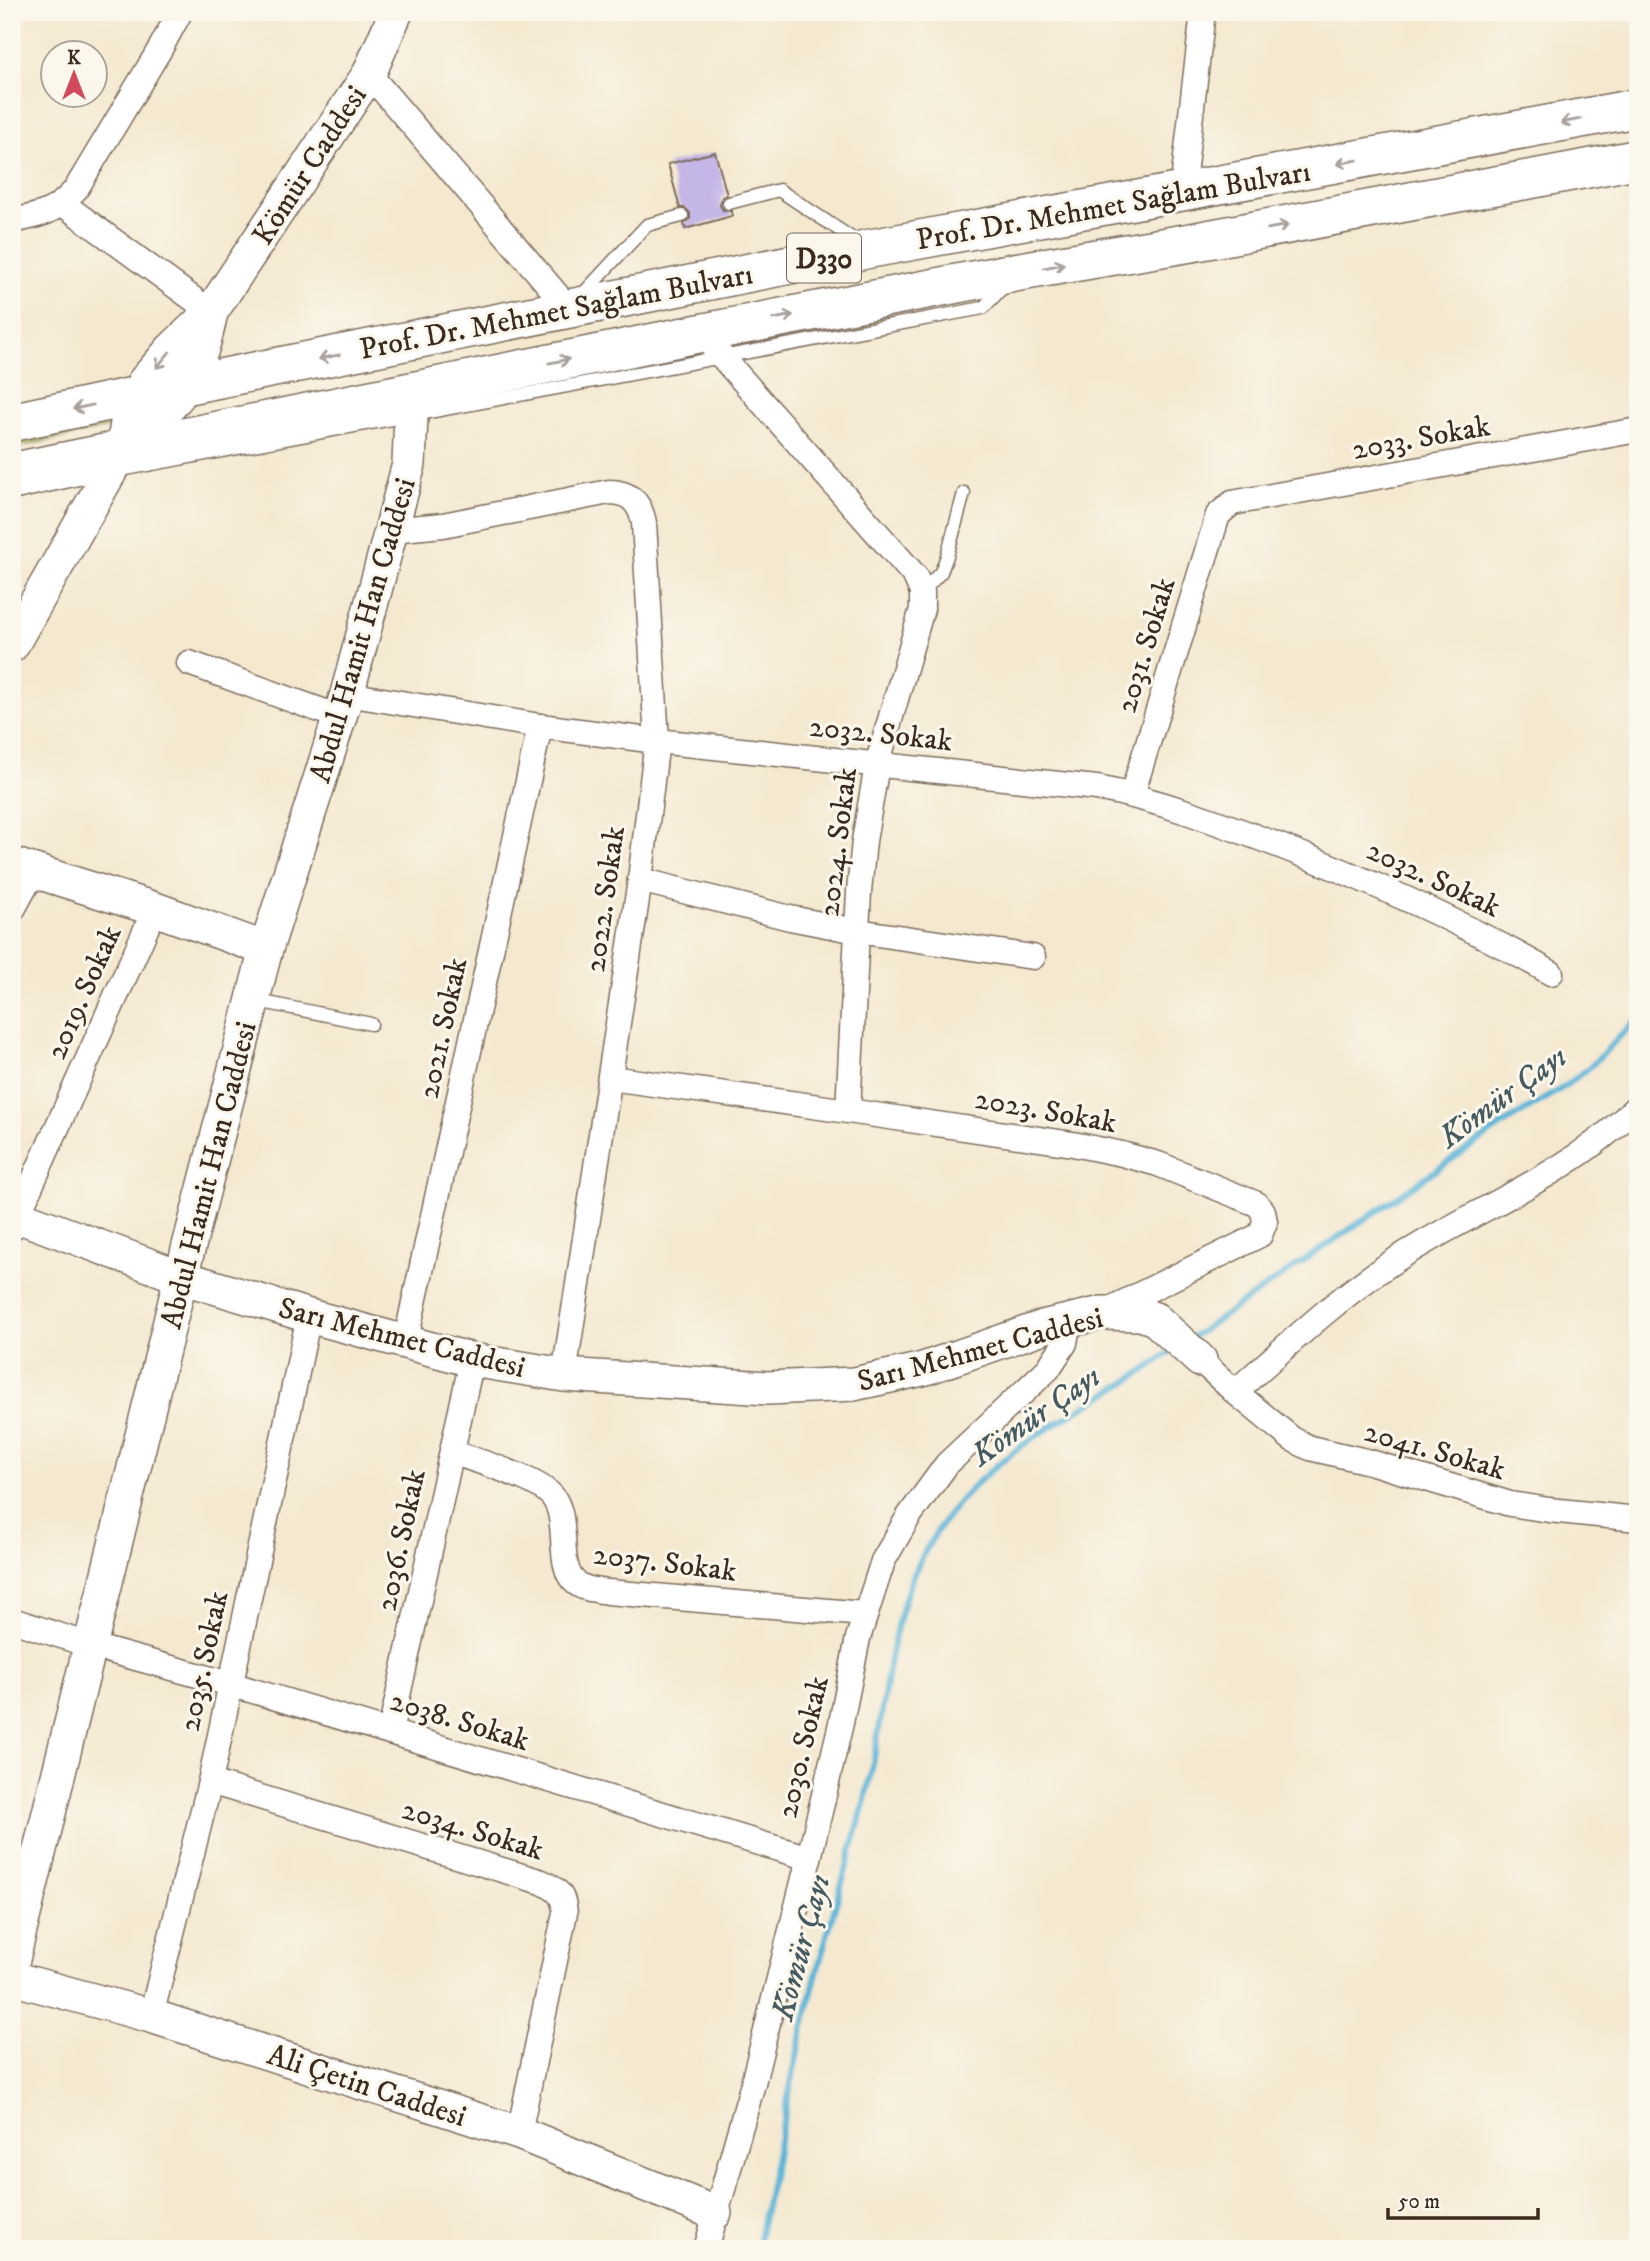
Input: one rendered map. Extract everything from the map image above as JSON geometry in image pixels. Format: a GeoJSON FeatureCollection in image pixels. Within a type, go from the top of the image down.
{"type":"FeatureCollection","features":[{"type":"Feature","properties":{"kind":"highway","name":"Prof. Dr. Mehmet Sağlam Bulvarı"},"geometry":{"type":"LineString","coordinates":[[12,422],[868,249],[1638,108]]}},
{"type":"Feature","properties":{"kind":"highway","name":"Prof. Dr. Mehmet Sağlam Bulvarı"},"geometry":{"type":"LineString","coordinates":[[12,472],[116,461],[710,344],[1017,272],[1207,240],[1638,159]]}},
{"type":"Feature","properties":{"kind":"street"},"geometry":{"type":"LineString","coordinates":[[12,221],[52,211],[63,204],[76,189],[180,12]]}},
{"type":"Feature","properties":{"kind":"street","name":"Kömür Caddesi"},"geometry":{"type":"LineString","coordinates":[[211,312],[369,74],[396,12]]}},
{"type":"Feature","properties":{"kind":"street"},"geometry":{"type":"LineString","coordinates":[[1182,192],[1203,12]]}},
{"type":"Feature","properties":{"kind":"street"},"geometry":{"type":"LineString","coordinates":[[369,74],[569,309]]}},
{"type":"Feature","properties":{"kind":"street"},"geometry":{"type":"LineString","coordinates":[[63,204],[211,312]]}},
{"type":"Feature","properties":{"kind":"street"},"geometry":{"type":"LineString","coordinates":[[116,461],[187,385],[200,359],[211,312]]}},
{"type":"Feature","properties":{"kind":"street"},"geometry":{"type":"LineString","coordinates":[[12,645],[116,461],[136,396],[172,349],[211,312]]}},
{"type":"Feature","properties":{"kind":"street"},"geometry":{"type":"LineString","coordinates":[[710,344],[915,576],[922,592]]}},
{"type":"Feature","properties":{"kind":"street","name":"Abdul Hamit Han Caddesi"},"geometry":{"type":"LineString","coordinates":[[12,1963],[181,1277],[266,949],[343,706],[409,464],[408,404]]}},
{"type":"Feature","properties":{"kind":"street","name":"2033. Sokak"},"geometry":{"type":"LineString","coordinates":[[1218,514],[1232,503],[1638,430]]}},
{"type":"Feature","properties":{"kind":"street"},"geometry":{"type":"LineString","coordinates":[[188,663],[343,706],[657,741],[644,523],[634,500],[622,493],[609,492],[443,525],[391,530]]}},
{"type":"Feature","properties":{"kind":"street","name":"2031. Sokak"},"geometry":{"type":"LineString","coordinates":[[1132,795],[1218,514]]}},
{"type":"Feature","properties":{"kind":"street","name":"2024. Sokak"},"geometry":{"type":"LineString","coordinates":[[848,1111],[864,841],[877,765],[916,636],[922,592]]}},
{"type":"Feature","properties":{"kind":"street","name":"2021. Sokak"},"geometry":{"type":"LineString","coordinates":[[405,1344],[540,726]]}},
{"type":"Feature","properties":{"kind":"street","name":"2032. Sokak"},"geometry":{"type":"LineString","coordinates":[[657,741],[1097,788],[1132,795],[1186,811],[1348,872],[1427,906],[1551,973]]}},
{"type":"Feature","properties":{"kind":"street","name":"2022. Sokak"},"geometry":{"type":"LineString","coordinates":[[564,1375],[640,880],[657,741]]}},
{"type":"Feature","properties":{"kind":"street"},"geometry":{"type":"LineString","coordinates":[[12,911],[23,868],[155,909],[266,949]]}},
{"type":"Feature","properties":{"kind":"street"},"geometry":{"type":"LineString","coordinates":[[640,880],[790,918],[857,931],[1033,957]]}},
{"type":"Feature","properties":{"kind":"street","name":"2019. Sokak"},"geometry":{"type":"LineString","coordinates":[[13,1219],[155,909]]}},
{"type":"Feature","properties":{"kind":"street","name":"2023. Sokak"},"geometry":{"type":"LineString","coordinates":[[610,1078],[1073,1144],[1158,1164],[1257,1204],[1263,1211],[1265,1222],[1260,1235],[1102,1313]]}},
{"type":"Feature","properties":{"kind":"street"},"geometry":{"type":"LineString","coordinates":[[1235,1392],[1357,1286],[1456,1224],[1564,1165],[1598,1142],[1638,1105]]}},
{"type":"Feature","properties":{"kind":"street","name":"Sarı Mehmet Caddesi"},"geometry":{"type":"LineString","coordinates":[[13,1219],[181,1277],[309,1317],[472,1360],[564,1375],[768,1388],[854,1384],[923,1369],[1069,1319],[1102,1313],[1141,1314],[1155,1319],[1235,1392]]}},
{"type":"Feature","properties":{"kind":"street","name":"2035. Sokak"},"geometry":{"type":"LineString","coordinates":[[151,2016],[210,1782],[309,1317]]}},
{"type":"Feature","properties":{"kind":"street","name":"2030. Sokak"},"geometry":{"type":"LineString","coordinates":[[706,2249],[752,2087],[809,1858],[864,1614],[883,1561],[909,1517],[947,1464],[1048,1369],[1065,1343],[1069,1319]]}},
{"type":"Feature","properties":{"kind":"street","name":"2036. Sokak"},"geometry":{"type":"LineString","coordinates":[[390,1732],[472,1360]]}},
{"type":"Feature","properties":{"kind":"street","name":"2041. Sokak"},"geometry":{"type":"LineString","coordinates":[[1235,1392],[1292,1439],[1310,1448],[1401,1471],[1510,1504],[1638,1519]]}},
{"type":"Feature","properties":{"kind":"street","name":"2037. Sokak"},"geometry":{"type":"LineString","coordinates":[[452,1452],[522,1478],[550,1493],[558,1505],[567,1568],[578,1585],[608,1592],[864,1614]]}},
{"type":"Feature","properties":{"kind":"street","name":"2038. Sokak"},"geometry":{"type":"LineString","coordinates":[[12,1619],[92,1646],[230,1684],[809,1858]]}},
{"type":"Feature","properties":{"kind":"street","name":"2034. Sokak"},"geometry":{"type":"LineString","coordinates":[[210,1782],[542,1882],[556,1889],[564,1898],[565,1913],[519,2133]]}},
{"type":"Feature","properties":{"kind":"street","name":"Ali Çetin Caddesi"},"geometry":{"type":"LineString","coordinates":[[12,1978],[151,2016],[519,2133],[715,2213]]}},
{"type":"Feature","properties":{"kind":"lane"},"geometry":{"type":"LineString","coordinates":[[729,203],[779,190],[868,249]]}},
{"type":"Feature","properties":{"kind":"lane"},"geometry":{"type":"LineString","coordinates":[[569,309],[647,225],[682,216]]}},
{"type":"Feature","properties":{"kind":"lane"},"geometry":{"type":"LineString","coordinates":[[12,494],[116,461]]}},
{"type":"Feature","properties":{"kind":"lane"},"geometry":{"type":"LineString","coordinates":[[922,592],[941,572],[964,493]]}},
{"type":"Feature","properties":{"kind":"lane"},"geometry":{"type":"LineString","coordinates":[[253,1000],[371,1024]]}},
{"type":"Feature","properties":{"kind":"green space"},"geometry":{"type":"Polygon","coordinates":[[[109,417],[111,427],[12,448],[12,439],[109,417]]]}},
{"type":"Feature","properties":{"kind":"building"},"geometry":{"type":"Polygon","coordinates":[[[715,152],[727,195],[722,197],[720,205],[723,210],[731,211],[732,216],[685,229],[684,224],[690,219],[690,213],[685,208],[680,208],[668,164],[715,152]]]}},
{"type":"Feature","properties":{"kind":"waterway","name":"Kömür Çayı"},"geometry":{"type":"LineString","coordinates":[[1191,1338],[1505,1123],[1564,1087],[1591,1066],[1638,1018]]}},
{"type":"Feature","properties":{"kind":"waterway","name":"Kömür Çayı"},"geometry":{"type":"LineString","coordinates":[[757,2249],[807,2013],[867,1791],[893,1643],[914,1573],[932,1540],[955,1507],[993,1469],[1034,1437],[1131,1379],[1173,1350]]}}]}
